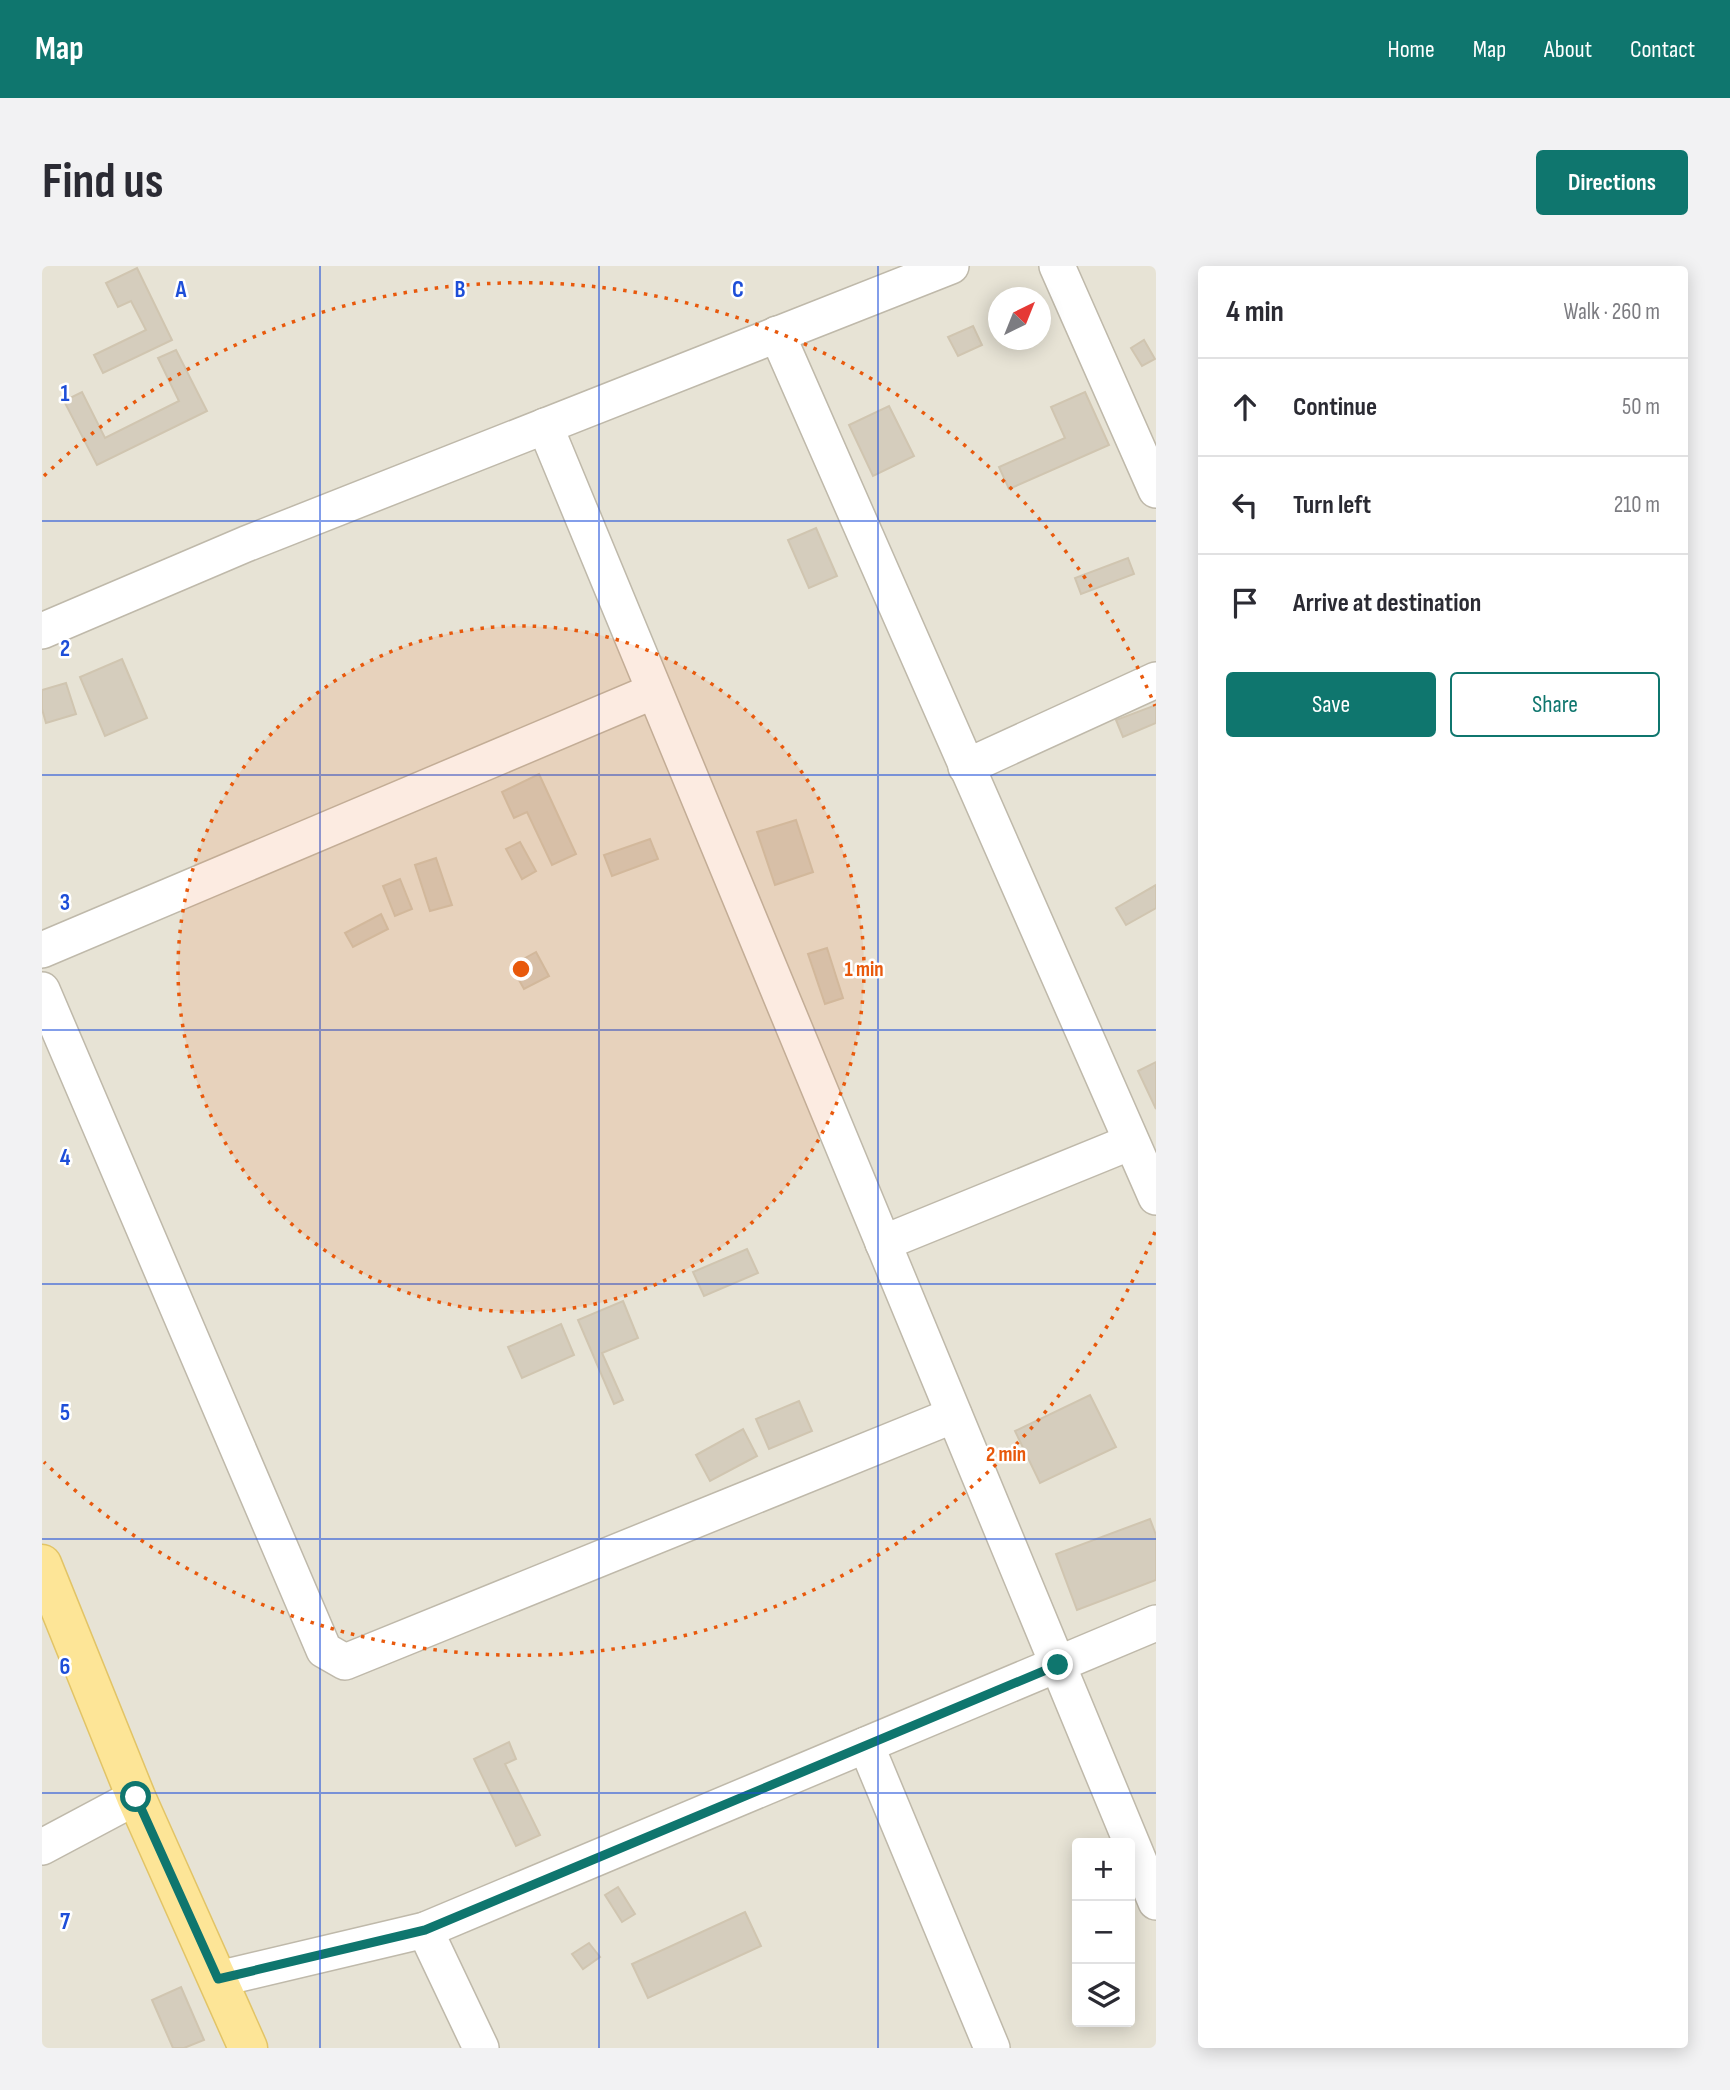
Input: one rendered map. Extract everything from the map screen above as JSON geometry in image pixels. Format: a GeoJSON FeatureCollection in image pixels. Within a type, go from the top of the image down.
{"type":"FeatureCollection","features":[{"type":"Feature","properties":{"kind":"main road"},"geometry":{"type":"LineString","coordinates":[[42,1564],[136,1797],[248,2048]]}},
{"type":"Feature","properties":{"kind":"street"},"geometry":{"type":"LineString","coordinates":[[42,631],[247,544],[951,266]]}},
{"type":"Feature","properties":{"kind":"street"},"geometry":{"type":"LineString","coordinates":[[1057,266],[1152,470]]}},
{"type":"Feature","properties":{"kind":"street"},"geometry":{"type":"LineString","coordinates":[[777,334],[1156,1196]]}},
{"type":"Feature","properties":{"kind":"street"},"geometry":{"type":"LineString","coordinates":[[545,426],[1156,1902]]}},
{"type":"Feature","properties":{"kind":"street"},"geometry":{"type":"LineString","coordinates":[[967,767],[1156,680]]}},
{"type":"Feature","properties":{"kind":"street"},"geometry":{"type":"LineString","coordinates":[[42,950],[654,691]]}},
{"type":"Feature","properties":{"kind":"street"},"geometry":{"type":"LineString","coordinates":[[42,990],[324,1650],[345,1662],[954,1415]]}},
{"type":"Feature","properties":{"kind":"street"},"geometry":{"type":"LineString","coordinates":[[883,1243],[1131,1142]]}},
{"type":"Feature","properties":{"kind":"street"},"geometry":{"type":"LineString","coordinates":[[218,1979],[425,1930],[1156,1623]]}},
{"type":"Feature","properties":{"kind":"street"},"geometry":{"type":"LineString","coordinates":[[866,1745],[992,2048]]}},
{"type":"Feature","properties":{"kind":"street"},"geometry":{"type":"LineString","coordinates":[[42,1847],[136,1797]]}},
{"type":"Feature","properties":{"kind":"street"},"geometry":{"type":"LineString","coordinates":[[425,1930],[481,2048]]}},
{"type":"Feature","properties":{"kind":"shaded area"},"geometry":{"type":"Polygon","coordinates":[[[42,266],[1156,266],[1156,2048],[42,2048],[42,266]]]}},
{"type":"Feature","properties":{"kind":"building"},"geometry":{"type":"Polygon","coordinates":[[[137,268],[172,340],[103,373],[94,355],[146,330],[131,301],[118,307],[106,283],[137,268]]]}},
{"type":"Feature","properties":{"kind":"building"},"geometry":{"type":"Polygon","coordinates":[[[973,326],[982,345],[958,356],[948,337],[973,326]]]}},
{"type":"Feature","properties":{"kind":"building"},"geometry":{"type":"Polygon","coordinates":[[[1144,340],[1155,359],[1142,366],[1131,348],[1144,340]]]}},
{"type":"Feature","properties":{"kind":"building"},"geometry":{"type":"Polygon","coordinates":[[[176,350],[207,411],[97,465],[64,401],[82,392],[105,438],[179,401],[158,358],[176,350]]]}},
{"type":"Feature","properties":{"kind":"building"},"geometry":{"type":"Polygon","coordinates":[[[1085,392],[1109,445],[1009,489],[999,467],[1065,438],[1051,407],[1085,392]]]}},
{"type":"Feature","properties":{"kind":"building"},"geometry":{"type":"Polygon","coordinates":[[[889,406],[914,456],[873,476],[849,425],[889,406]]]}},
{"type":"Feature","properties":{"kind":"building"},"geometry":{"type":"Polygon","coordinates":[[[816,528],[837,576],[809,588],[788,540],[816,528]]]}},
{"type":"Feature","properties":{"kind":"building"},"geometry":{"type":"Polygon","coordinates":[[[1128,558],[1134,574],[1081,594],[1075,578],[1128,558]]]}},
{"type":"Feature","properties":{"kind":"building"},"geometry":{"type":"Polygon","coordinates":[[[122,659],[147,718],[105,736],[80,677],[122,659]]]}},
{"type":"Feature","properties":{"kind":"building"},"geometry":{"type":"Polygon","coordinates":[[[66,683],[76,714],[46,723],[42,709],[42,690],[66,683]]]}},
{"type":"Feature","properties":{"kind":"building"},"geometry":{"type":"Polygon","coordinates":[[[1156,705],[1156,723],[1123,737],[1116,720],[1156,705]]]}},
{"type":"Feature","properties":{"kind":"building"},"geometry":{"type":"Polygon","coordinates":[[[539,774],[576,854],[552,865],[527,812],[514,818],[502,792],[539,774]]]}},
{"type":"Feature","properties":{"kind":"building"},"geometry":{"type":"Polygon","coordinates":[[[796,820],[813,872],[775,885],[757,832],[796,820]]]}},
{"type":"Feature","properties":{"kind":"building"},"geometry":{"type":"Polygon","coordinates":[[[650,839],[658,859],[612,876],[604,855],[650,839]]]}},
{"type":"Feature","properties":{"kind":"building"},"geometry":{"type":"Polygon","coordinates":[[[520,842],[536,871],[522,879],[506,849],[520,842]]]}},
{"type":"Feature","properties":{"kind":"building"},"geometry":{"type":"Polygon","coordinates":[[[436,858],[452,905],[430,911],[415,865],[436,858]]]}},
{"type":"Feature","properties":{"kind":"building"},"geometry":{"type":"Polygon","coordinates":[[[400,879],[412,909],[395,916],[383,886],[400,879]]]}},
{"type":"Feature","properties":{"kind":"building"},"geometry":{"type":"Polygon","coordinates":[[[1156,885],[1156,908],[1126,925],[1116,908],[1156,885]]]}},
{"type":"Feature","properties":{"kind":"building"},"geometry":{"type":"Polygon","coordinates":[[[381,914],[388,929],[353,947],[345,933],[381,914]]]}},
{"type":"Feature","properties":{"kind":"building"},"geometry":{"type":"Polygon","coordinates":[[[827,948],[843,998],[825,1004],[808,954],[827,948]]]}},
{"type":"Feature","properties":{"kind":"building"},"geometry":{"type":"Polygon","coordinates":[[[536,952],[549,976],[524,989],[511,966],[536,952]]]}},
{"type":"Feature","properties":{"kind":"building"},"geometry":{"type":"Polygon","coordinates":[[[1156,1062],[1156,1109],[1138,1071],[1156,1062]]]}},
{"type":"Feature","properties":{"kind":"building"},"geometry":{"type":"Polygon","coordinates":[[[747,1249],[758,1273],[704,1296],[693,1272],[747,1249]]]}},
{"type":"Feature","properties":{"kind":"building"},"geometry":{"type":"Polygon","coordinates":[[[623,1301],[638,1338],[602,1353],[623,1400],[614,1404],[578,1320],[623,1301]]]}},
{"type":"Feature","properties":{"kind":"building"},"geometry":{"type":"Polygon","coordinates":[[[561,1324],[574,1355],[522,1378],[508,1347],[561,1324]]]}},
{"type":"Feature","properties":{"kind":"building"},"geometry":{"type":"Polygon","coordinates":[[[1090,1395],[1116,1447],[1040,1483],[1015,1431],[1090,1395]]]}},
{"type":"Feature","properties":{"kind":"building"},"geometry":{"type":"Polygon","coordinates":[[[799,1401],[812,1431],[769,1449],[756,1419],[799,1401]]]}},
{"type":"Feature","properties":{"kind":"building"},"geometry":{"type":"Polygon","coordinates":[[[743,1429],[757,1456],[710,1481],[696,1455],[743,1429]]]}},
{"type":"Feature","properties":{"kind":"building"},"geometry":{"type":"Polygon","coordinates":[[[1150,1519],[1156,1535],[1156,1580],[1077,1610],[1056,1554],[1150,1519]]]}},
{"type":"Feature","properties":{"kind":"building"},"geometry":{"type":"Polygon","coordinates":[[[509,1742],[516,1759],[505,1764],[540,1835],[516,1846],[474,1759],[509,1742]]]}},
{"type":"Feature","properties":{"kind":"building"},"geometry":{"type":"Polygon","coordinates":[[[618,1887],[635,1914],[622,1922],[605,1895],[618,1887]]]}},
{"type":"Feature","properties":{"kind":"building"},"geometry":{"type":"Polygon","coordinates":[[[745,1912],[761,1946],[648,1998],[632,1964],[745,1912]]]}},
{"type":"Feature","properties":{"kind":"building"},"geometry":{"type":"Polygon","coordinates":[[[589,1943],[600,1957],[583,1969],[572,1954],[589,1943]]]}},
{"type":"Feature","properties":{"kind":"building"},"geometry":{"type":"Polygon","coordinates":[[[181,1987],[204,2040],[184,2048],[173,2048],[152,2000],[181,1987]]]}},
{"type":"Feature","properties":{"kind":"route"},"geometry":{"type":"LineString","coordinates":[[136,1797],[218,1979],[425,1930],[1058,1665]]}}]}
